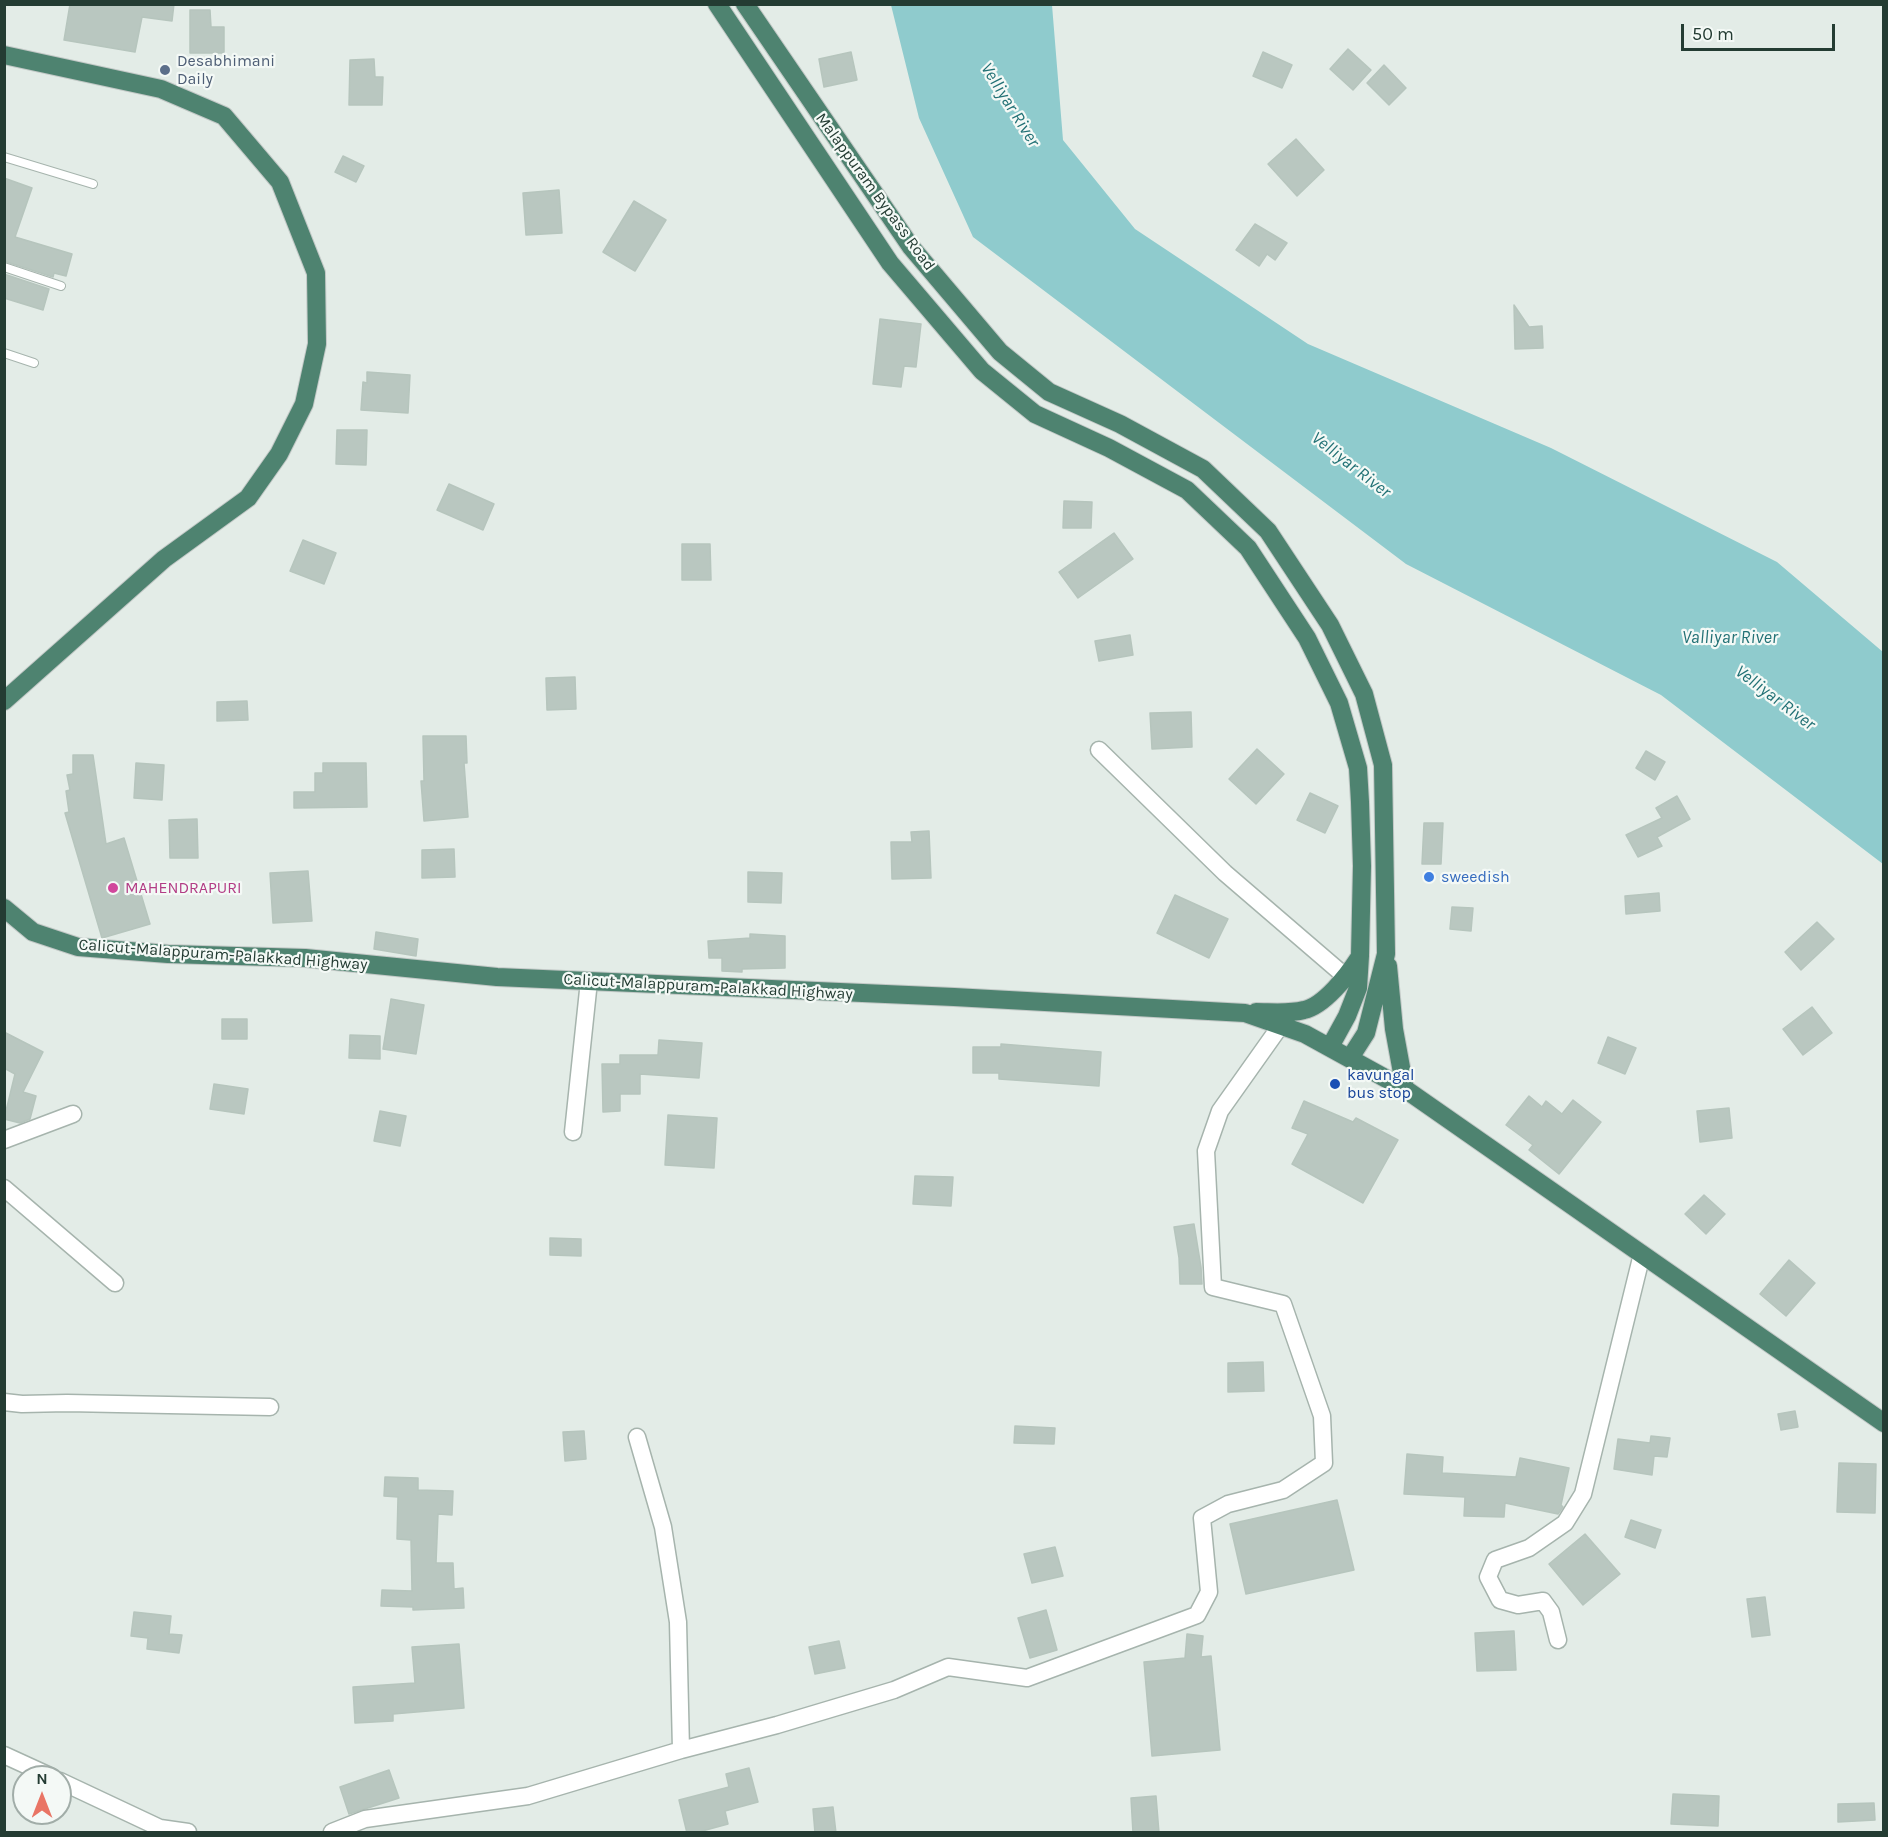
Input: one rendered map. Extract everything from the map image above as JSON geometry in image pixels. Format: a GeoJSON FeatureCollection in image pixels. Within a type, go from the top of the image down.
{"type":"FeatureCollection","features":[{"type":"Feature","properties":{"kind":"highway","name":"Malappuram Bypass Road"},"geometry":{"type":"LineString","coordinates":[[717,4],[890,263],[982,371],[1035,414],[1108,448],[1187,490],[1248,548],[1307,638],[1339,704],[1358,768],[1362,866],[1358,988],[1347,1016],[1330,1047]]}},
{"type":"Feature","properties":{"kind":"highway","name":"Malappuram Bypass Road"},"geometry":{"type":"LineString","coordinates":[[746,4],[911,247],[1000,352],[1049,392],[1120,424],[1203,469],[1268,531],[1330,625],[1364,694],[1383,765],[1386,954],[1366,1033],[1350,1058]]}},
{"type":"Feature","properties":{"kind":"highway"},"geometry":{"type":"LineString","coordinates":[[4,54],[161,89],[224,116],[280,182],[316,273],[317,344],[304,404],[279,454],[248,498],[164,559],[4,700]]}},
{"type":"Feature","properties":{"kind":"highway","name":"Calicut-Malappuram-Palakkad Highway"},"geometry":{"type":"LineString","coordinates":[[4,908],[33,932],[78,947],[168,954],[304,958],[497,977],[1245,1013],[1305,1034],[1405,1089],[1884,1423]]}},
{"type":"Feature","properties":{"kind":"highway"},"geometry":{"type":"LineString","coordinates":[[1386,954],[1394,1029],[1405,1089]]}},
{"type":"Feature","properties":{"kind":"highway"},"geometry":{"type":"LineString","coordinates":[[1245,1013],[1305,1010],[1332,992],[1346,977],[1360,956]]}},
{"type":"Feature","properties":{"kind":"street"},"geometry":{"type":"LineString","coordinates":[[1100,750],[1225,873],[1346,977]]}},
{"type":"Feature","properties":{"kind":"street"},"geometry":{"type":"LineString","coordinates":[[573,1132],[589,981]]}},
{"type":"Feature","properties":{"kind":"street"},"geometry":{"type":"LineString","coordinates":[[332,1833],[365,1820],[528,1796],[894,1690],[948,1666],[1027,1678],[1197,1615],[1209,1592],[1202,1518],[1228,1504],[1283,1490],[1324,1463],[1322,1416],[1282,1304],[1212,1287],[1206,1151],[1220,1111],[1281,1025]]}},
{"type":"Feature","properties":{"kind":"street"},"geometry":{"type":"LineString","coordinates":[[4,1140],[73,1114]]}},
{"type":"Feature","properties":{"kind":"street"},"geometry":{"type":"LineString","coordinates":[[4,1188],[116,1283]]}},
{"type":"Feature","properties":{"kind":"street"},"geometry":{"type":"LineString","coordinates":[[1558,1640],[1551,1612],[1543,1601],[1518,1605],[1500,1600],[1488,1576],[1495,1560],[1529,1548],[1565,1523],[1583,1494],[1642,1254]]}},
{"type":"Feature","properties":{"kind":"street"},"geometry":{"type":"LineString","coordinates":[[4,1402],[270,1407]]}},
{"type":"Feature","properties":{"kind":"street"},"geometry":{"type":"LineString","coordinates":[[637,1437],[663,1527],[678,1622],[681,1750]]}},
{"type":"Feature","properties":{"kind":"street"},"geometry":{"type":"LineString","coordinates":[[4,1755],[26,1765]]}},
{"type":"Feature","properties":{"kind":"street"},"geometry":{"type":"LineString","coordinates":[[72,1787],[159,1828],[188,1833]]}},
{"type":"Feature","properties":{"kind":"lane"},"geometry":{"type":"LineString","coordinates":[[4,157],[93,184]]}},
{"type":"Feature","properties":{"kind":"lane"},"geometry":{"type":"LineString","coordinates":[[4,267],[61,286]]}},
{"type":"Feature","properties":{"kind":"lane"},"geometry":{"type":"LineString","coordinates":[[4,353],[34,363]]}},
{"type":"Feature","properties":{"kind":"water","name":"Valliyar River"},"geometry":{"type":"Polygon","coordinates":[[[891,5],[1052,5],[1063,140],[1135,229],[1308,344],[1551,448],[1777,562],[1883,652],[1883,864],[1661,695],[1406,564],[973,237],[919,118],[891,5]]]}},
{"type":"Feature","properties":{"kind":"building"},"geometry":{"type":"Polygon","coordinates":[[[70,4],[174,4],[172,21],[142,17],[135,52],[64,40],[70,4]]]}},
{"type":"Feature","properties":{"kind":"building"},"geometry":{"type":"Polygon","coordinates":[[[190,10],[210,10],[211,27],[224,27],[224,53],[190,53],[190,10]]]}},
{"type":"Feature","properties":{"kind":"building"},"geometry":{"type":"Polygon","coordinates":[[[1348,49],[1371,70],[1353,90],[1330,69],[1348,49]]]}},
{"type":"Feature","properties":{"kind":"building"},"geometry":{"type":"Polygon","coordinates":[[[851,52],[857,80],[824,87],[819,59],[851,52]]]}},
{"type":"Feature","properties":{"kind":"building"},"geometry":{"type":"Polygon","coordinates":[[[1263,52],[1292,65],[1282,88],[1253,76],[1263,52]]]}},
{"type":"Feature","properties":{"kind":"building"},"geometry":{"type":"Polygon","coordinates":[[[374,59],[375,77],[383,77],[382,105],[349,105],[350,60],[374,59]]]}},
{"type":"Feature","properties":{"kind":"building"},"geometry":{"type":"Polygon","coordinates":[[[1384,65],[1406,88],[1389,105],[1367,83],[1384,65]]]}},
{"type":"Feature","properties":{"kind":"building"},"geometry":{"type":"Polygon","coordinates":[[[1296,139],[1324,170],[1297,196],[1268,164],[1296,139]]]}},
{"type":"Feature","properties":{"kind":"building"},"geometry":{"type":"Polygon","coordinates":[[[343,156],[364,166],[356,182],[335,172],[343,156]]]}},
{"type":"Feature","properties":{"kind":"building"},"geometry":{"type":"Polygon","coordinates":[[[4,178],[32,188],[15,237],[72,254],[66,276],[54,273],[53,277],[4,261],[4,178]]]}},
{"type":"Feature","properties":{"kind":"building"},"geometry":{"type":"Polygon","coordinates":[[[559,190],[562,233],[526,235],[523,193],[559,190]]]}},
{"type":"Feature","properties":{"kind":"building"},"geometry":{"type":"Polygon","coordinates":[[[634,201],[666,220],[635,271],[603,252],[634,201]]]}},
{"type":"Feature","properties":{"kind":"building"},"geometry":{"type":"Polygon","coordinates":[[[1255,224],[1287,243],[1275,260],[1267,254],[1259,266],[1236,250],[1255,224]]]}},
{"type":"Feature","properties":{"kind":"building"},"geometry":{"type":"Polygon","coordinates":[[[4,274],[49,289],[43,310],[4,298],[4,274]]]}},
{"type":"Feature","properties":{"kind":"building"},"geometry":{"type":"Polygon","coordinates":[[[1514,305],[1529,327],[1542,326],[1543,348],[1515,349],[1514,305]]]}},
{"type":"Feature","properties":{"kind":"building"},"geometry":{"type":"Polygon","coordinates":[[[880,319],[921,324],[916,367],[904,366],[901,387],[873,384],[880,319]]]}},
{"type":"Feature","properties":{"kind":"building"},"geometry":{"type":"Polygon","coordinates":[[[367,372],[410,375],[408,413],[361,410],[363,382],[367,383],[367,372]]]}},
{"type":"Feature","properties":{"kind":"building"},"geometry":{"type":"Polygon","coordinates":[[[337,430],[367,430],[366,465],[336,464],[337,430]]]}},
{"type":"Feature","properties":{"kind":"building"},"geometry":{"type":"Polygon","coordinates":[[[449,484],[494,504],[483,530],[437,510],[449,484]]]}},
{"type":"Feature","properties":{"kind":"building"},"geometry":{"type":"Polygon","coordinates":[[[1064,501],[1092,502],[1091,528],[1063,528],[1064,501]]]}},
{"type":"Feature","properties":{"kind":"building"},"geometry":{"type":"Polygon","coordinates":[[[1114,533],[1133,559],[1078,598],[1059,572],[1114,533]]]}},
{"type":"Feature","properties":{"kind":"building"},"geometry":{"type":"Polygon","coordinates":[[[303,540],[336,553],[324,584],[290,571],[303,540]]]}},
{"type":"Feature","properties":{"kind":"building"},"geometry":{"type":"Polygon","coordinates":[[[682,544],[710,544],[711,580],[682,580],[682,544]]]}},
{"type":"Feature","properties":{"kind":"building"},"geometry":{"type":"Polygon","coordinates":[[[1130,635],[1133,655],[1099,661],[1095,641],[1130,635]]]}},
{"type":"Feature","properties":{"kind":"building"},"geometry":{"type":"Polygon","coordinates":[[[575,677],[576,709],[547,710],[546,678],[575,677]]]}},
{"type":"Feature","properties":{"kind":"building"},"geometry":{"type":"Polygon","coordinates":[[[247,701],[248,720],[217,721],[217,702],[247,701]]]}},
{"type":"Feature","properties":{"kind":"building"},"geometry":{"type":"Polygon","coordinates":[[[1191,712],[1192,747],[1152,749],[1150,713],[1191,712]]]}},
{"type":"Feature","properties":{"kind":"building"},"geometry":{"type":"Polygon","coordinates":[[[423,736],[466,736],[467,763],[464,763],[468,817],[424,821],[421,781],[424,781],[423,736]]]}},
{"type":"Feature","properties":{"kind":"building"},"geometry":{"type":"Polygon","coordinates":[[[1257,749],[1284,774],[1256,804],[1229,779],[1257,749]]]}},
{"type":"Feature","properties":{"kind":"building"},"geometry":{"type":"Polygon","coordinates":[[[1646,751],[1665,762],[1655,780],[1636,768],[1646,751]]]}},
{"type":"Feature","properties":{"kind":"building","name":"MAHENDRAPURI"},"geometry":{"type":"Polygon","coordinates":[[[73,755],[93,755],[106,844],[124,838],[150,924],[102,938],[65,813],[69,812],[66,791],[70,790],[67,775],[73,774],[73,755]]]}},
{"type":"Feature","properties":{"kind":"building"},"geometry":{"type":"Polygon","coordinates":[[[136,763],[164,765],[162,800],[134,798],[136,763]]]}},
{"type":"Feature","properties":{"kind":"building"},"geometry":{"type":"Polygon","coordinates":[[[323,763],[366,763],[367,807],[294,808],[294,792],[315,792],[315,773],[323,773],[323,763]]]}},
{"type":"Feature","properties":{"kind":"building"},"geometry":{"type":"Polygon","coordinates":[[[1310,793],[1338,806],[1325,833],[1297,820],[1310,793]]]}},
{"type":"Feature","properties":{"kind":"building"},"geometry":{"type":"Polygon","coordinates":[[[1677,796],[1690,819],[1657,837],[1662,846],[1638,857],[1626,835],[1662,818],[1656,808],[1677,796]]]}},
{"type":"Feature","properties":{"kind":"building"},"geometry":{"type":"Polygon","coordinates":[[[197,819],[198,858],[170,858],[169,820],[197,819]]]}},
{"type":"Feature","properties":{"kind":"building"},"geometry":{"type":"Polygon","coordinates":[[[1424,823],[1443,823],[1441,864],[1422,864],[1424,823]]]}},
{"type":"Feature","properties":{"kind":"building"},"geometry":{"type":"Polygon","coordinates":[[[929,831],[931,878],[892,879],[891,842],[912,842],[911,832],[929,831]]]}},
{"type":"Feature","properties":{"kind":"building"},"geometry":{"type":"Polygon","coordinates":[[[454,849],[455,877],[422,878],[422,850],[454,849]]]}},
{"type":"Feature","properties":{"kind":"building"},"geometry":{"type":"Polygon","coordinates":[[[308,871],[312,921],[273,923],[270,873],[308,871]]]}},
{"type":"Feature","properties":{"kind":"building"},"geometry":{"type":"Polygon","coordinates":[[[748,872],[782,873],[781,903],[748,902],[748,872]]]}},
{"type":"Feature","properties":{"kind":"building"},"geometry":{"type":"Polygon","coordinates":[[[1659,893],[1660,911],[1626,914],[1625,896],[1659,893]]]}},
{"type":"Feature","properties":{"kind":"building"},"geometry":{"type":"Polygon","coordinates":[[[1175,895],[1228,919],[1209,958],[1157,933],[1175,895]]]}},
{"type":"Feature","properties":{"kind":"building"},"geometry":{"type":"Polygon","coordinates":[[[1452,907],[1473,908],[1471,931],[1450,929],[1452,907]]]}},
{"type":"Feature","properties":{"kind":"building"},"geometry":{"type":"Polygon","coordinates":[[[1817,922],[1834,939],[1801,970],[1785,952],[1817,922]]]}},
{"type":"Feature","properties":{"kind":"building"},"geometry":{"type":"Polygon","coordinates":[[[376,932],[418,939],[416,956],[374,949],[376,932]]]}},
{"type":"Feature","properties":{"kind":"building"},"geometry":{"type":"Polygon","coordinates":[[[750,934],[785,936],[785,968],[742,969],[742,972],[722,971],[722,958],[709,958],[708,941],[750,938],[750,934]]]}},
{"type":"Feature","properties":{"kind":"building"},"geometry":{"type":"Polygon","coordinates":[[[391,999],[424,1005],[416,1054],[383,1049],[391,999]]]}},
{"type":"Feature","properties":{"kind":"building"},"geometry":{"type":"Polygon","coordinates":[[[1812,1007],[1832,1033],[1803,1055],[1783,1029],[1812,1007]]]}},
{"type":"Feature","properties":{"kind":"building"},"geometry":{"type":"Polygon","coordinates":[[[222,1019],[247,1019],[247,1039],[222,1039],[222,1019]]]}},
{"type":"Feature","properties":{"kind":"building"},"geometry":{"type":"Polygon","coordinates":[[[4,1032],[43,1052],[23,1092],[36,1096],[30,1119],[20,1123],[4,1119],[15,1074],[4,1068],[4,1032]]]}},
{"type":"Feature","properties":{"kind":"building"},"geometry":{"type":"Polygon","coordinates":[[[350,1035],[380,1036],[380,1059],[349,1058],[350,1035]]]}},
{"type":"Feature","properties":{"kind":"building"},"geometry":{"type":"Polygon","coordinates":[[[1608,1037],[1636,1048],[1625,1074],[1598,1063],[1608,1037]]]}},
{"type":"Feature","properties":{"kind":"building"},"geometry":{"type":"Polygon","coordinates":[[[659,1040],[702,1043],[699,1078],[640,1074],[640,1094],[620,1094],[620,1111],[603,1112],[602,1064],[620,1064],[620,1055],[658,1055],[659,1040]]]}},
{"type":"Feature","properties":{"kind":"building"},"geometry":{"type":"Polygon","coordinates":[[[1001,1044],[1101,1052],[1099,1086],[999,1079],[999,1073],[973,1073],[973,1047],[1001,1047],[1001,1044]]]}},
{"type":"Feature","properties":{"kind":"building"},"geometry":{"type":"Polygon","coordinates":[[[214,1084],[248,1089],[244,1114],[210,1109],[214,1084]]]}},
{"type":"Feature","properties":{"kind":"building"},"geometry":{"type":"Polygon","coordinates":[[[1529,1096],[1542,1107],[1546,1101],[1562,1114],[1573,1100],[1601,1122],[1559,1174],[1529,1150],[1533,1145],[1506,1125],[1529,1096]]]}},
{"type":"Feature","properties":{"kind":"building"},"geometry":{"type":"Polygon","coordinates":[[[1304,1101],[1353,1122],[1356,1118],[1398,1140],[1363,1203],[1292,1164],[1308,1134],[1292,1128],[1304,1101]]]}},
{"type":"Feature","properties":{"kind":"building"},"geometry":{"type":"Polygon","coordinates":[[[1729,1108],[1732,1138],[1700,1142],[1697,1111],[1729,1108]]]}},
{"type":"Feature","properties":{"kind":"building"},"geometry":{"type":"Polygon","coordinates":[[[380,1111],[406,1116],[400,1146],[374,1141],[380,1111]]]}},
{"type":"Feature","properties":{"kind":"building"},"geometry":{"type":"Polygon","coordinates":[[[668,1115],[717,1118],[714,1168],[665,1165],[668,1115]]]}},
{"type":"Feature","properties":{"kind":"building"},"geometry":{"type":"Polygon","coordinates":[[[915,1176],[953,1177],[951,1206],[913,1204],[915,1176]]]}},
{"type":"Feature","properties":{"kind":"building"},"geometry":{"type":"Polygon","coordinates":[[[1704,1195],[1725,1214],[1706,1234],[1685,1214],[1704,1195]]]}},
{"type":"Feature","properties":{"kind":"building"},"geometry":{"type":"Polygon","coordinates":[[[1194,1224],[1202,1284],[1180,1284],[1174,1227],[1194,1224]]]}},
{"type":"Feature","properties":{"kind":"building"},"geometry":{"type":"Polygon","coordinates":[[[550,1238],[581,1239],[581,1256],[550,1255],[550,1238]]]}},
{"type":"Feature","properties":{"kind":"building"},"geometry":{"type":"Polygon","coordinates":[[[1789,1260],[1815,1283],[1786,1316],[1760,1294],[1789,1260]]]}},
{"type":"Feature","properties":{"kind":"building"},"geometry":{"type":"Polygon","coordinates":[[[1263,1362],[1264,1391],[1228,1392],[1228,1363],[1263,1362]]]}},
{"type":"Feature","properties":{"kind":"building"},"geometry":{"type":"Polygon","coordinates":[[[1795,1411],[1798,1427],[1781,1430],[1778,1414],[1795,1411]]]}},
{"type":"Feature","properties":{"kind":"building"},"geometry":{"type":"Polygon","coordinates":[[[1015,1426],[1055,1428],[1054,1444],[1014,1443],[1015,1426]]]}},
{"type":"Feature","properties":{"kind":"building"},"geometry":{"type":"Polygon","coordinates":[[[584,1431],[586,1459],[565,1461],[563,1432],[584,1431]]]}},
{"type":"Feature","properties":{"kind":"building"},"geometry":{"type":"Polygon","coordinates":[[[1651,1436],[1670,1438],[1667,1457],[1654,1456],[1652,1475],[1614,1469],[1618,1439],[1650,1443],[1651,1436]]]}},
{"type":"Feature","properties":{"kind":"building"},"geometry":{"type":"Polygon","coordinates":[[[1407,1454],[1443,1457],[1442,1473],[1516,1477],[1520,1458],[1569,1468],[1561,1505],[1563,1507],[1558,1514],[1505,1503],[1504,1517],[1464,1516],[1465,1497],[1404,1494],[1407,1454]]]}},
{"type":"Feature","properties":{"kind":"building"},"geometry":{"type":"Polygon","coordinates":[[[1839,1463],[1876,1464],[1875,1513],[1837,1512],[1839,1463]]]}},
{"type":"Feature","properties":{"kind":"building"},"geometry":{"type":"Polygon","coordinates":[[[385,1477],[418,1478],[418,1490],[453,1491],[452,1515],[438,1514],[436,1563],[453,1563],[454,1589],[463,1588],[464,1608],[413,1610],[413,1607],[381,1606],[382,1590],[412,1591],[411,1540],[397,1539],[398,1497],[384,1496],[385,1477]]]}},
{"type":"Feature","properties":{"kind":"building"},"geometry":{"type":"Polygon","coordinates":[[[1337,1500],[1354,1570],[1246,1594],[1230,1524],[1337,1500]]]}},
{"type":"Feature","properties":{"kind":"building"},"geometry":{"type":"Polygon","coordinates":[[[1631,1520],[1661,1530],[1655,1548],[1625,1537],[1631,1520]]]}},
{"type":"Feature","properties":{"kind":"building"},"geometry":{"type":"Polygon","coordinates":[[[1585,1534],[1620,1574],[1583,1605],[1549,1564],[1585,1534]]]}},
{"type":"Feature","properties":{"kind":"building"},"geometry":{"type":"Polygon","coordinates":[[[1055,1547],[1063,1576],[1032,1583],[1024,1554],[1055,1547]]]}},
{"type":"Feature","properties":{"kind":"building"},"geometry":{"type":"Polygon","coordinates":[[[1765,1597],[1770,1635],[1752,1637],[1747,1599],[1765,1597]]]}},
{"type":"Feature","properties":{"kind":"building"},"geometry":{"type":"Polygon","coordinates":[[[1046,1610],[1057,1650],[1030,1658],[1018,1618],[1046,1610]]]}},
{"type":"Feature","properties":{"kind":"building"},"geometry":{"type":"Polygon","coordinates":[[[134,1612],[171,1616],[169,1634],[182,1635],[179,1653],[147,1649],[148,1638],[131,1636],[134,1612]]]}},
{"type":"Feature","properties":{"kind":"building"},"geometry":{"type":"Polygon","coordinates":[[[1514,1631],[1516,1670],[1477,1671],[1475,1633],[1514,1631]]]}},
{"type":"Feature","properties":{"kind":"building"},"geometry":{"type":"Polygon","coordinates":[[[1187,1634],[1203,1636],[1201,1657],[1211,1656],[1220,1750],[1152,1756],[1144,1662],[1185,1658],[1187,1634]]]}},
{"type":"Feature","properties":{"kind":"building"},"geometry":{"type":"Polygon","coordinates":[[[839,1641],[845,1668],[815,1674],[809,1647],[839,1641]]]}},
{"type":"Feature","properties":{"kind":"building"},"geometry":{"type":"Polygon","coordinates":[[[459,1644],[464,1708],[393,1714],[393,1721],[355,1723],[353,1687],[415,1683],[412,1647],[459,1644]]]}},
{"type":"Feature","properties":{"kind":"building"},"geometry":{"type":"Polygon","coordinates":[[[749,1768],[758,1802],[725,1811],[728,1824],[687,1833],[679,1800],[729,1787],[726,1774],[749,1768]]]}},
{"type":"Feature","properties":{"kind":"building"},"geometry":{"type":"Polygon","coordinates":[[[389,1770],[399,1798],[349,1814],[340,1787],[389,1770]]]}},
{"type":"Feature","properties":{"kind":"building"},"geometry":{"type":"Polygon","coordinates":[[[1673,1794],[1719,1796],[1718,1826],[1671,1824],[1673,1794]]]}},
{"type":"Feature","properties":{"kind":"building"},"geometry":{"type":"Polygon","coordinates":[[[1156,1796],[1159,1833],[1133,1833],[1131,1798],[1156,1796]]]}},
{"type":"Feature","properties":{"kind":"building"},"geometry":{"type":"Polygon","coordinates":[[[1874,1803],[1875,1820],[1838,1822],[1838,1804],[1874,1803]]]}},
{"type":"Feature","properties":{"kind":"building"},"geometry":{"type":"Polygon","coordinates":[[[833,1807],[836,1833],[815,1833],[813,1809],[833,1807]]]}},
{"type":"Feature","properties":{"kind":"place","name":"Desabhimani Daily"},"geometry":{"type":"Point","coordinates":[165,70]}},
{"type":"Feature","properties":{"kind":"place","name":"sweedish"},"geometry":{"type":"Point","coordinates":[1429,877]}},
{"type":"Feature","properties":{"kind":"place","name":"MAHENDRAPURI"},"geometry":{"type":"Point","coordinates":[113,888]}},
{"type":"Feature","properties":{"kind":"place","name":"kavungal bus stop"},"geometry":{"type":"Point","coordinates":[1335,1084]}},
{"type":"Feature","properties":{"kind":"water label","name":"Velliyar River"},"geometry":{"type":"Point","coordinates":[1010,105]}},
{"type":"Feature","properties":{"kind":"water label","name":"Velliyar River"},"geometry":{"type":"Point","coordinates":[1351,465]}},
{"type":"Feature","properties":{"kind":"water label","name":"Velliyar River"},"geometry":{"type":"Point","coordinates":[1775,698]}}]}
